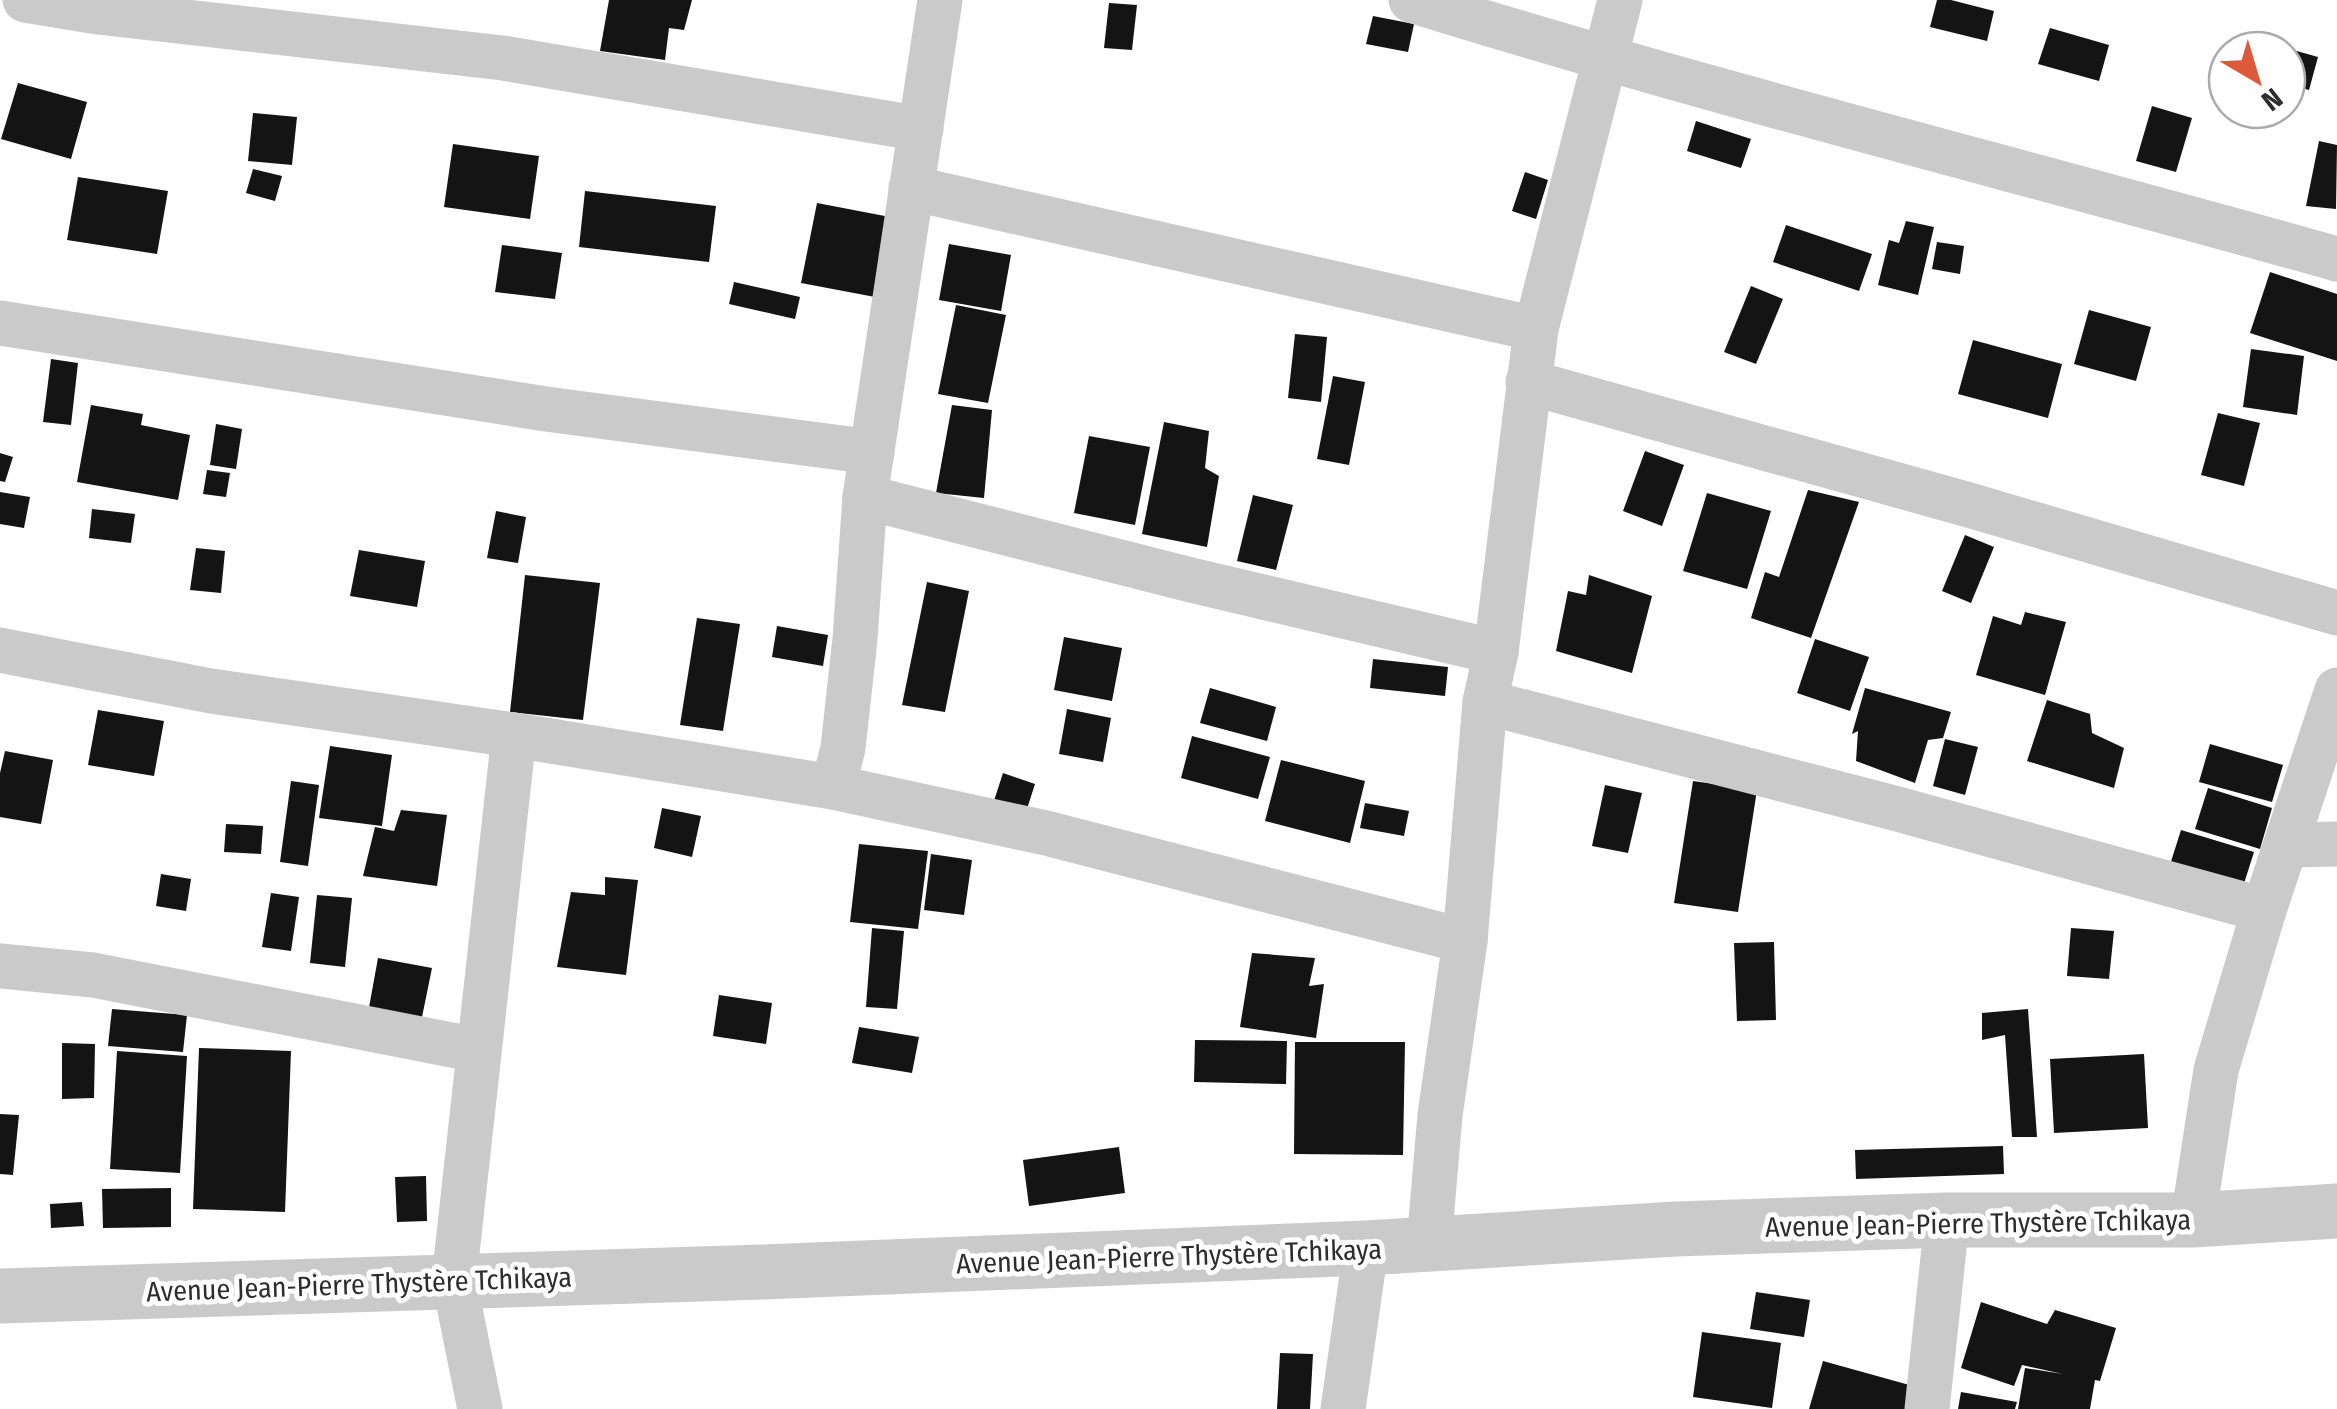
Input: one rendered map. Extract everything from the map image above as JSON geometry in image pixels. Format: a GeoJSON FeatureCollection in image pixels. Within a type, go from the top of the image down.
{"type":"FeatureCollection","features":[{"type":"Feature","properties":{"kind":"street"},"geometry":{"type":"LineString","coordinates":[[25,0],[98,12],[503,58],[920,130]]}},
{"type":"Feature","properties":{"kind":"street"},"geometry":{"type":"LineString","coordinates":[[833,786],[851,676],[865,497],[940,0]]}},
{"type":"Feature","properties":{"kind":"street"},"geometry":{"type":"LineString","coordinates":[[1411,0],[1604,60],[2337,259]]}},
{"type":"Feature","properties":{"kind":"street"},"geometry":{"type":"LineString","coordinates":[[1430,1244],[1440,1115],[1465,941],[1485,702],[1496,652],[1536,328],[1620,0]]}},
{"type":"Feature","properties":{"kind":"street"},"geometry":{"type":"LineString","coordinates":[[911,188],[1536,328]]}},
{"type":"Feature","properties":{"kind":"street"},"geometry":{"type":"LineString","coordinates":[[0,323],[546,409],[872,452]]}},
{"type":"Feature","properties":{"kind":"street"},"geometry":{"type":"LineString","coordinates":[[1528,382],[2337,614]]}},
{"type":"Feature","properties":{"kind":"street"},"geometry":{"type":"LineString","coordinates":[[865,497],[1496,652]]}},
{"type":"Feature","properties":{"kind":"street"},"geometry":{"type":"LineString","coordinates":[[0,650],[211,690],[833,786],[1046,833],[1465,941]]}},
{"type":"Feature","properties":{"kind":"street"},"geometry":{"type":"LineString","coordinates":[[2193,1220],[2216,1070],[2337,690]]}},
{"type":"Feature","properties":{"kind":"street"},"geometry":{"type":"LineString","coordinates":[[1485,702],[1894,808],[2264,910]]}},
{"type":"Feature","properties":{"kind":"street"},"geometry":{"type":"LineString","coordinates":[[480,1409],[454,1280],[514,735]]}},
{"type":"Feature","properties":{"kind":"street"},"geometry":{"type":"LineString","coordinates":[[2288,844],[2337,844]]}},
{"type":"Feature","properties":{"kind":"street"},"geometry":{"type":"LineString","coordinates":[[0,966],[93,975],[477,1050]]}},
{"type":"Feature","properties":{"kind":"street","name":"Avenue Jean-Pierre Thystère Tchikaya"},"geometry":{"type":"LineString","coordinates":[[0,1296],[1366,1248],[1676,1228],[1947,1220],[2193,1220],[2337,1210]]}},
{"type":"Feature","properties":{"kind":"street"},"geometry":{"type":"LineString","coordinates":[[1927,1409],[1947,1220]]}},
{"type":"Feature","properties":{"kind":"street"},"geometry":{"type":"LineString","coordinates":[[1343,1409],[1366,1248]]}},
{"type":"Feature","properties":{"kind":"building"},"geometry":{"type":"Polygon","coordinates":[[[609,0],[692,0],[684,30],[669,28],[665,60],[600,51],[609,0]]]}},
{"type":"Feature","properties":{"kind":"building"},"geometry":{"type":"Polygon","coordinates":[[[1937,0],[1994,11],[1987,41],[1930,27],[1937,0]]]}},
{"type":"Feature","properties":{"kind":"building"},"geometry":{"type":"Polygon","coordinates":[[[1109,3],[1137,5],[1132,50],[1104,48],[1109,3]]]}},
{"type":"Feature","properties":{"kind":"building"},"geometry":{"type":"Polygon","coordinates":[[[1373,16],[1414,24],[1408,52],[1366,44],[1373,16]]]}},
{"type":"Feature","properties":{"kind":"building"},"geometry":{"type":"Polygon","coordinates":[[[2050,28],[2109,45],[2099,81],[2038,64],[2050,28]]]}},
{"type":"Feature","properties":{"kind":"building"},"geometry":{"type":"Polygon","coordinates":[[[2307,54],[2318,57],[2307,89],[2307,54]]]}},
{"type":"Feature","properties":{"kind":"building"},"geometry":{"type":"Polygon","coordinates":[[[18,83],[87,102],[71,159],[1,139],[18,83]]]}},
{"type":"Feature","properties":{"kind":"building"},"geometry":{"type":"Polygon","coordinates":[[[2152,106],[2192,118],[2176,172],[2136,161],[2152,106]]]}},
{"type":"Feature","properties":{"kind":"building"},"geometry":{"type":"Polygon","coordinates":[[[253,113],[297,117],[292,165],[248,161],[253,113]]]}},
{"type":"Feature","properties":{"kind":"building"},"geometry":{"type":"Polygon","coordinates":[[[1696,121],[1751,139],[1741,168],[1687,151],[1696,121]]]}},
{"type":"Feature","properties":{"kind":"building"},"geometry":{"type":"Polygon","coordinates":[[[2319,141],[2337,145],[2336,209],[2306,206],[2319,141]]]}},
{"type":"Feature","properties":{"kind":"building"},"geometry":{"type":"Polygon","coordinates":[[[453,144],[539,156],[530,219],[444,207],[453,144]]]}},
{"type":"Feature","properties":{"kind":"building"},"geometry":{"type":"Polygon","coordinates":[[[253,169],[282,176],[275,201],[246,193],[253,169]]]}},
{"type":"Feature","properties":{"kind":"building"},"geometry":{"type":"Polygon","coordinates":[[[1525,172],[1548,180],[1536,219],[1512,211],[1525,172]]]}},
{"type":"Feature","properties":{"kind":"building"},"geometry":{"type":"Polygon","coordinates":[[[78,177],[168,191],[157,254],[67,240],[78,177]]]}},
{"type":"Feature","properties":{"kind":"building"},"geometry":{"type":"Polygon","coordinates":[[[585,191],[716,206],[709,262],[579,247],[585,191]]]}},
{"type":"Feature","properties":{"kind":"building"},"geometry":{"type":"Polygon","coordinates":[[[817,203],[890,217],[875,297],[801,283],[817,203]]]}},
{"type":"Feature","properties":{"kind":"building"},"geometry":{"type":"Polygon","coordinates":[[[1906,221],[1934,227],[1918,295],[1878,285],[1889,240],[1899,243],[1906,221]]]}},
{"type":"Feature","properties":{"kind":"building"},"geometry":{"type":"Polygon","coordinates":[[[1786,225],[1872,254],[1859,291],[1773,262],[1786,225]]]}},
{"type":"Feature","properties":{"kind":"building"},"geometry":{"type":"Polygon","coordinates":[[[1937,242],[1964,246],[1960,274],[1932,269],[1937,242]]]}},
{"type":"Feature","properties":{"kind":"building"},"geometry":{"type":"Polygon","coordinates":[[[949,244],[1011,255],[1001,311],[939,300],[949,244]]]}},
{"type":"Feature","properties":{"kind":"building"},"geometry":{"type":"Polygon","coordinates":[[[502,245],[562,253],[555,299],[495,292],[502,245]]]}},
{"type":"Feature","properties":{"kind":"building"},"geometry":{"type":"Polygon","coordinates":[[[2270,272],[2337,294],[2337,361],[2250,333],[2270,272]]]}},
{"type":"Feature","properties":{"kind":"building"},"geometry":{"type":"Polygon","coordinates":[[[734,282],[800,297],[795,319],[729,304],[734,282]]]}},
{"type":"Feature","properties":{"kind":"building"},"geometry":{"type":"Polygon","coordinates":[[[1751,286],[1783,299],[1756,364],[1724,352],[1751,286]]]}},
{"type":"Feature","properties":{"kind":"building"},"geometry":{"type":"Polygon","coordinates":[[[956,305],[1006,315],[988,403],[938,394],[956,305]]]}},
{"type":"Feature","properties":{"kind":"building"},"geometry":{"type":"Polygon","coordinates":[[[2089,310],[2151,327],[2136,381],[2074,364],[2089,310]]]}},
{"type":"Feature","properties":{"kind":"building"},"geometry":{"type":"Polygon","coordinates":[[[1295,334],[1327,337],[1321,402],[1288,398],[1295,334]]]}},
{"type":"Feature","properties":{"kind":"building"},"geometry":{"type":"Polygon","coordinates":[[[1973,340],[2062,364],[2048,418],[1958,394],[1973,340]]]}},
{"type":"Feature","properties":{"kind":"building"},"geometry":{"type":"Polygon","coordinates":[[[2251,349],[2304,356],[2297,415],[2243,407],[2251,349]]]}},
{"type":"Feature","properties":{"kind":"building"},"geometry":{"type":"Polygon","coordinates":[[[51,359],[78,363],[71,425],[43,422],[51,359]]]}},
{"type":"Feature","properties":{"kind":"building"},"geometry":{"type":"Polygon","coordinates":[[[1333,376],[1365,382],[1349,465],[1317,459],[1333,376]]]}},
{"type":"Feature","properties":{"kind":"building"},"geometry":{"type":"Polygon","coordinates":[[[91,405],[143,414],[141,425],[190,435],[178,500],[77,482],[91,405]]]}},
{"type":"Feature","properties":{"kind":"building"},"geometry":{"type":"Polygon","coordinates":[[[952,405],[992,410],[984,498],[936,493],[952,405]]]}},
{"type":"Feature","properties":{"kind":"building"},"geometry":{"type":"Polygon","coordinates":[[[2218,413],[2260,423],[2244,486],[2201,475],[2218,413]]]}},
{"type":"Feature","properties":{"kind":"building"},"geometry":{"type":"Polygon","coordinates":[[[1164,422],[1209,431],[1205,468],[1219,476],[1207,547],[1142,534],[1164,422]]]}},
{"type":"Feature","properties":{"kind":"building"},"geometry":{"type":"Polygon","coordinates":[[[216,424],[242,429],[236,469],[210,465],[216,424]]]}},
{"type":"Feature","properties":{"kind":"building"},"geometry":{"type":"Polygon","coordinates":[[[1089,436],[1150,447],[1135,525],[1074,513],[1089,436]]]}},
{"type":"Feature","properties":{"kind":"building"},"geometry":{"type":"Polygon","coordinates":[[[1645,451],[1684,465],[1662,526],[1623,511],[1645,451]]]}},
{"type":"Feature","properties":{"kind":"building"},"geometry":{"type":"Polygon","coordinates":[[[0,453],[13,457],[5,482],[0,481],[0,453]]]}},
{"type":"Feature","properties":{"kind":"building"},"geometry":{"type":"Polygon","coordinates":[[[207,470],[230,473],[226,497],[203,494],[207,470]]]}},
{"type":"Feature","properties":{"kind":"building"},"geometry":{"type":"Polygon","coordinates":[[[1808,490],[1859,502],[1811,638],[1751,618],[1765,572],[1779,577],[1808,490]]]}},
{"type":"Feature","properties":{"kind":"building"},"geometry":{"type":"Polygon","coordinates":[[[0,492],[30,497],[24,528],[0,524],[0,492]]]}},
{"type":"Feature","properties":{"kind":"building"},"geometry":{"type":"Polygon","coordinates":[[[1707,493],[1771,511],[1747,589],[1683,571],[1707,493]]]}},
{"type":"Feature","properties":{"kind":"building"},"geometry":{"type":"Polygon","coordinates":[[[1253,495],[1293,505],[1276,570],[1237,561],[1253,495]]]}},
{"type":"Feature","properties":{"kind":"building"},"geometry":{"type":"Polygon","coordinates":[[[92,509],[135,514],[131,543],[89,538],[92,509]]]}},
{"type":"Feature","properties":{"kind":"building"},"geometry":{"type":"Polygon","coordinates":[[[496,511],[526,517],[518,563],[487,558],[496,511]]]}},
{"type":"Feature","properties":{"kind":"building"},"geometry":{"type":"Polygon","coordinates":[[[1965,535],[1994,547],[1971,603],[1942,591],[1965,535]]]}},
{"type":"Feature","properties":{"kind":"building"},"geometry":{"type":"Polygon","coordinates":[[[196,548],[225,551],[221,593],[190,590],[196,548]]]}},
{"type":"Feature","properties":{"kind":"building"},"geometry":{"type":"Polygon","coordinates":[[[359,550],[425,561],[417,607],[350,596],[359,550]]]}},
{"type":"Feature","properties":{"kind":"building"},"geometry":{"type":"Polygon","coordinates":[[[525,575],[600,583],[583,720],[510,712],[525,575]]]}},
{"type":"Feature","properties":{"kind":"building"},"geometry":{"type":"Polygon","coordinates":[[[1589,575],[1652,596],[1632,673],[1556,651],[1568,591],[1586,595],[1589,575]]]}},
{"type":"Feature","properties":{"kind":"building"},"geometry":{"type":"Polygon","coordinates":[[[927,582],[969,591],[945,712],[902,705],[927,582]]]}},
{"type":"Feature","properties":{"kind":"building"},"geometry":{"type":"Polygon","coordinates":[[[2025,612],[2066,622],[2045,695],[1976,675],[1993,616],[2021,625],[2025,612]]]}},
{"type":"Feature","properties":{"kind":"building"},"geometry":{"type":"Polygon","coordinates":[[[697,618],[740,624],[723,731],[680,725],[697,618]]]}},
{"type":"Feature","properties":{"kind":"building"},"geometry":{"type":"Polygon","coordinates":[[[777,626],[828,635],[823,666],[772,657],[777,626]]]}},
{"type":"Feature","properties":{"kind":"building"},"geometry":{"type":"Polygon","coordinates":[[[1064,637],[1122,648],[1112,701],[1054,690],[1064,637]]]}},
{"type":"Feature","properties":{"kind":"building"},"geometry":{"type":"Polygon","coordinates":[[[1815,639],[1869,657],[1850,711],[1797,693],[1815,639]]]}},
{"type":"Feature","properties":{"kind":"building"},"geometry":{"type":"Polygon","coordinates":[[[1373,659],[1448,667],[1445,696],[1370,688],[1373,659]]]}},
{"type":"Feature","properties":{"kind":"building"},"geometry":{"type":"Polygon","coordinates":[[[1210,688],[1276,707],[1267,741],[1200,723],[1210,688]]]}},
{"type":"Feature","properties":{"kind":"building"},"geometry":{"type":"Polygon","coordinates":[[[1865,688],[1951,712],[1943,738],[1928,740],[1915,783],[1856,761],[1858,731],[1852,734],[1865,688]]]}},
{"type":"Feature","properties":{"kind":"building"},"geometry":{"type":"Polygon","coordinates":[[[2047,700],[2090,714],[2092,733],[2124,748],[2114,788],[2027,761],[2047,700]]]}},
{"type":"Feature","properties":{"kind":"building"},"geometry":{"type":"Polygon","coordinates":[[[1067,709],[1111,718],[1103,762],[1059,754],[1067,709]]]}},
{"type":"Feature","properties":{"kind":"building"},"geometry":{"type":"Polygon","coordinates":[[[98,710],[164,721],[154,776],[88,765],[98,710]]]}},
{"type":"Feature","properties":{"kind":"building"},"geometry":{"type":"Polygon","coordinates":[[[1192,736],[1270,757],[1258,799],[1181,778],[1192,736]]]}},
{"type":"Feature","properties":{"kind":"building"},"geometry":{"type":"Polygon","coordinates":[[[1945,739],[1978,747],[1965,795],[1933,786],[1945,739]]]}},
{"type":"Feature","properties":{"kind":"building"},"geometry":{"type":"Polygon","coordinates":[[[2210,744],[2283,765],[2272,802],[2199,782],[2210,744]]]}},
{"type":"Feature","properties":{"kind":"building"},"geometry":{"type":"Polygon","coordinates":[[[330,746],[392,755],[382,826],[319,818],[330,746]]]}},
{"type":"Feature","properties":{"kind":"building"},"geometry":{"type":"Polygon","coordinates":[[[5,751],[53,760],[41,824],[0,817],[0,773],[5,751]]]}},
{"type":"Feature","properties":{"kind":"building"},"geometry":{"type":"Polygon","coordinates":[[[1281,760],[1365,781],[1350,843],[1265,821],[1281,760]]]}},
{"type":"Feature","properties":{"kind":"building"},"geometry":{"type":"Polygon","coordinates":[[[1003,773],[1035,784],[1024,818],[992,807],[1003,773]]]}},
{"type":"Feature","properties":{"kind":"building"},"geometry":{"type":"Polygon","coordinates":[[[291,781],[319,785],[308,866],[280,862],[291,781]]]}},
{"type":"Feature","properties":{"kind":"building"},"geometry":{"type":"Polygon","coordinates":[[[1693,781],[1757,790],[1738,912],[1674,903],[1693,781]]]}},
{"type":"Feature","properties":{"kind":"building"},"geometry":{"type":"Polygon","coordinates":[[[1605,785],[1642,793],[1628,853],[1592,846],[1605,785]]]}},
{"type":"Feature","properties":{"kind":"building"},"geometry":{"type":"Polygon","coordinates":[[[2208,788],[2272,808],[2260,849],[2195,829],[2208,788]]]}},
{"type":"Feature","properties":{"kind":"building"},"geometry":{"type":"Polygon","coordinates":[[[1365,803],[1409,811],[1404,836],[1360,828],[1365,803]]]}},
{"type":"Feature","properties":{"kind":"building"},"geometry":{"type":"Polygon","coordinates":[[[662,808],[701,816],[692,857],[654,848],[662,808]]]}},
{"type":"Feature","properties":{"kind":"building"},"geometry":{"type":"Polygon","coordinates":[[[401,810],[447,815],[437,886],[363,876],[375,827],[394,831],[401,810]]]}},
{"type":"Feature","properties":{"kind":"building"},"geometry":{"type":"Polygon","coordinates":[[[226,824],[263,826],[261,854],[224,852],[226,824]]]}},
{"type":"Feature","properties":{"kind":"building"},"geometry":{"type":"Polygon","coordinates":[[[2181,830],[2254,852],[2241,893],[2168,871],[2181,830]]]}},
{"type":"Feature","properties":{"kind":"building"},"geometry":{"type":"Polygon","coordinates":[[[859,844],[928,851],[918,929],[850,922],[859,844]]]}},
{"type":"Feature","properties":{"kind":"building"},"geometry":{"type":"Polygon","coordinates":[[[931,854],[972,860],[964,915],[924,910],[931,854]]]}},
{"type":"Feature","properties":{"kind":"building"},"geometry":{"type":"Polygon","coordinates":[[[161,874],[191,879],[186,911],[156,906],[161,874]]]}},
{"type":"Feature","properties":{"kind":"building"},"geometry":{"type":"Polygon","coordinates":[[[605,877],[638,880],[626,975],[557,967],[571,892],[605,895],[605,877]]]}},
{"type":"Feature","properties":{"kind":"building"},"geometry":{"type":"Polygon","coordinates":[[[271,893],[299,897],[291,951],[262,947],[271,893]]]}},
{"type":"Feature","properties":{"kind":"building"},"geometry":{"type":"Polygon","coordinates":[[[317,895],[352,898],[345,967],[310,963],[317,895]]]}},
{"type":"Feature","properties":{"kind":"building"},"geometry":{"type":"Polygon","coordinates":[[[872,928],[904,931],[897,1009],[866,1007],[872,928]]]}},
{"type":"Feature","properties":{"kind":"building"},"geometry":{"type":"Polygon","coordinates":[[[2071,928],[2114,931],[2109,979],[2067,976],[2071,928]]]}},
{"type":"Feature","properties":{"kind":"building"},"geometry":{"type":"Polygon","coordinates":[[[1774,942],[1776,1020],[1737,1021],[1734,943],[1774,942]]]}},
{"type":"Feature","properties":{"kind":"building"},"geometry":{"type":"Polygon","coordinates":[[[1252,953],[1315,958],[1309,986],[1324,984],[1316,1038],[1240,1027],[1252,953]]]}},
{"type":"Feature","properties":{"kind":"building"},"geometry":{"type":"Polygon","coordinates":[[[378,958],[432,968],[421,1022],[368,1013],[378,958]]]}},
{"type":"Feature","properties":{"kind":"building"},"geometry":{"type":"Polygon","coordinates":[[[719,995],[772,1003],[766,1044],[713,1036],[719,995]]]}},
{"type":"Feature","properties":{"kind":"building"},"geometry":{"type":"Polygon","coordinates":[[[112,1009],[187,1015],[183,1052],[108,1046],[112,1009]]]}},
{"type":"Feature","properties":{"kind":"building"},"geometry":{"type":"Polygon","coordinates":[[[2028,1009],[2037,1137],[2012,1137],[2005,1035],[1982,1040],[1982,1013],[2028,1009]]]}},
{"type":"Feature","properties":{"kind":"building"},"geometry":{"type":"Polygon","coordinates":[[[859,1027],[919,1037],[912,1073],[852,1063],[859,1027]]]}},
{"type":"Feature","properties":{"kind":"building"},"geometry":{"type":"Polygon","coordinates":[[[1195,1040],[1287,1041],[1286,1084],[1194,1082],[1195,1040]]]}},
{"type":"Feature","properties":{"kind":"building"},"geometry":{"type":"Polygon","coordinates":[[[1295,1042],[1405,1042],[1403,1155],[1294,1154],[1295,1042]]]}},
{"type":"Feature","properties":{"kind":"building"},"geometry":{"type":"Polygon","coordinates":[[[62,1043],[95,1044],[94,1098],[62,1099],[62,1043]]]}},
{"type":"Feature","properties":{"kind":"building"},"geometry":{"type":"Polygon","coordinates":[[[199,1048],[291,1051],[285,1212],[193,1209],[199,1048]]]}},
{"type":"Feature","properties":{"kind":"building"},"geometry":{"type":"Polygon","coordinates":[[[117,1051],[187,1056],[180,1173],[110,1169],[117,1051]]]}},
{"type":"Feature","properties":{"kind":"building"},"geometry":{"type":"Polygon","coordinates":[[[2144,1054],[2148,1128],[2054,1133],[2050,1059],[2144,1054]]]}},
{"type":"Feature","properties":{"kind":"building"},"geometry":{"type":"Polygon","coordinates":[[[0,1114],[19,1115],[13,1175],[0,1174],[0,1114]]]}},
{"type":"Feature","properties":{"kind":"building"},"geometry":{"type":"Polygon","coordinates":[[[2003,1146],[2004,1174],[1856,1179],[1855,1150],[2003,1146]]]}},
{"type":"Feature","properties":{"kind":"building"},"geometry":{"type":"Polygon","coordinates":[[[1119,1147],[1125,1193],[1029,1206],[1023,1160],[1119,1147]]]}},
{"type":"Feature","properties":{"kind":"building"},"geometry":{"type":"Polygon","coordinates":[[[426,1176],[427,1221],[397,1222],[395,1177],[426,1176]]]}},
{"type":"Feature","properties":{"kind":"building"},"geometry":{"type":"Polygon","coordinates":[[[171,1188],[171,1227],[103,1228],[102,1189],[171,1188]]]}},
{"type":"Feature","properties":{"kind":"building"},"geometry":{"type":"Polygon","coordinates":[[[82,1202],[84,1226],[51,1228],[50,1204],[82,1202]]]}},
{"type":"Feature","properties":{"kind":"building"},"geometry":{"type":"Polygon","coordinates":[[[1756,1292],[1810,1300],[1804,1337],[1750,1329],[1756,1292]]]}},
{"type":"Feature","properties":{"kind":"building"},"geometry":{"type":"Polygon","coordinates":[[[1981,1302],[2047,1324],[2055,1310],[2116,1328],[2100,1381],[2095,1380],[2090,1409],[2018,1409],[2025,1368],[2063,1374],[2022,1365],[2014,1386],[1961,1368],[1981,1302]]]}},
{"type":"Feature","properties":{"kind":"building"},"geometry":{"type":"Polygon","coordinates":[[[1702,1332],[1781,1343],[1772,1408],[1693,1397],[1702,1332]]]}},
{"type":"Feature","properties":{"kind":"building"},"geometry":{"type":"Polygon","coordinates":[[[1280,1353],[1313,1354],[1310,1409],[1277,1409],[1280,1353]]]}},
{"type":"Feature","properties":{"kind":"building"},"geometry":{"type":"Polygon","coordinates":[[[1823,1361],[1913,1386],[1906,1409],[1809,1409],[1823,1361]]]}},
{"type":"Feature","properties":{"kind":"building"},"geometry":{"type":"Polygon","coordinates":[[[1961,1392],[2017,1402],[2015,1409],[1958,1409],[1961,1392]]]}}]}
